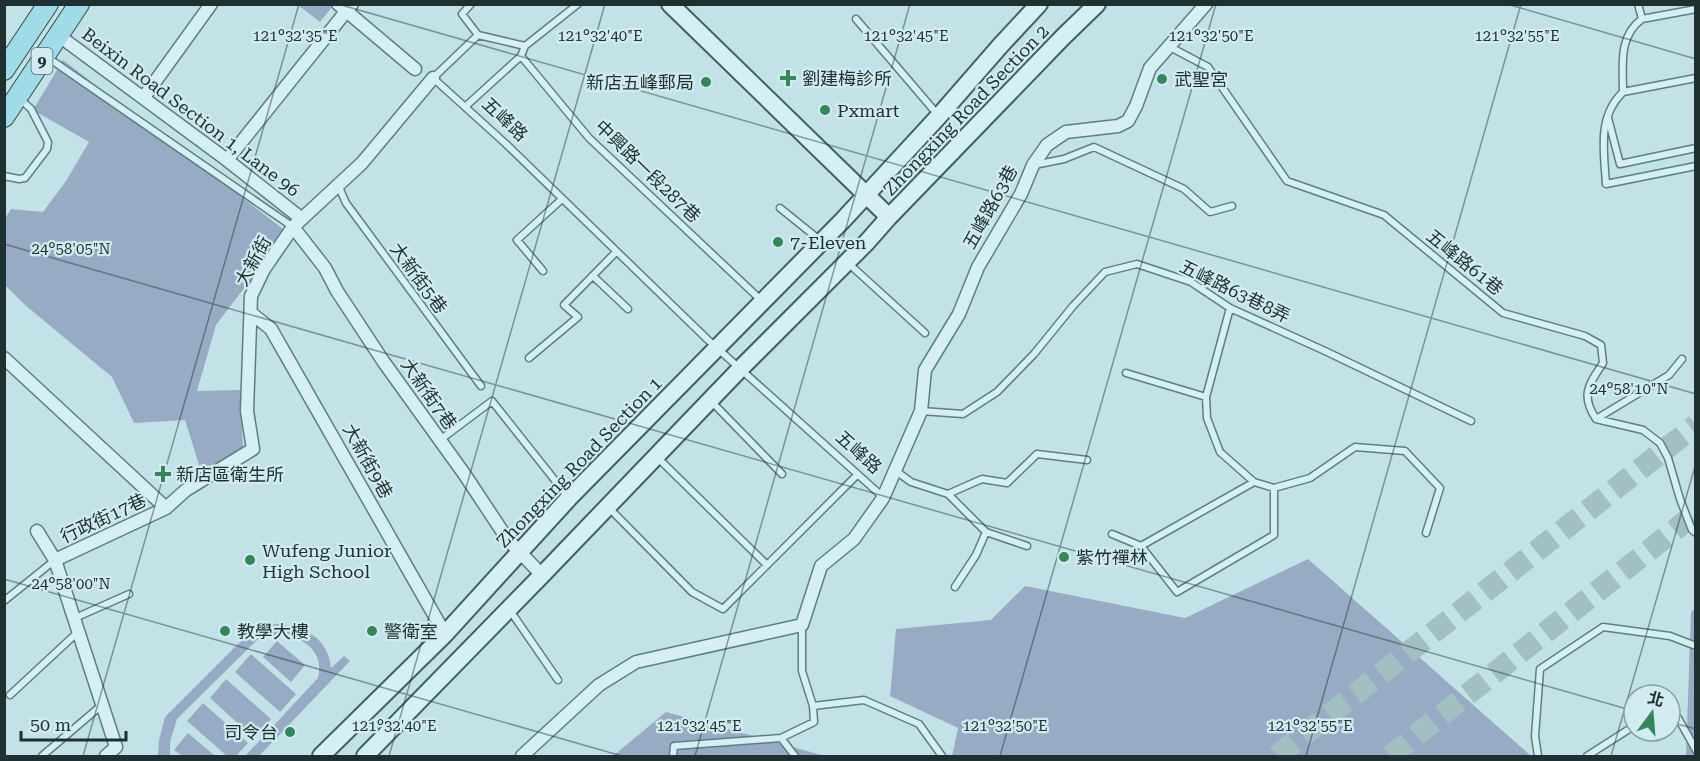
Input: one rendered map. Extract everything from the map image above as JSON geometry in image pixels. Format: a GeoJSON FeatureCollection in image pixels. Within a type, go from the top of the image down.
{"type":"FeatureCollection","features":[{"type":"Feature","properties":{"kind":"main road","name":"9"},"geometry":{"type":"LineString","coordinates":[[4,70],[48,23],[79,4]]}},
{"type":"Feature","properties":{"kind":"main road","name":"9"},"geometry":{"type":"LineString","coordinates":[[4,117],[45,55],[48,23]]}},
{"type":"Feature","properties":{"kind":"street"},"geometry":{"type":"LineString","coordinates":[[144,97],[211,4]]}},
{"type":"Feature","properties":{"kind":"street"},"geometry":{"type":"LineString","coordinates":[[365,756],[889,217],[670,4]]}},
{"type":"Feature","properties":{"kind":"street","name":"Zhongxing Road Section 2"},"geometry":{"type":"LineString","coordinates":[[866,194],[1039,4]]}},
{"type":"Feature","properties":{"kind":"street","name":"Zhongxing Road Section 2"},"geometry":{"type":"LineString","coordinates":[[889,217],[1097,4]]}},
{"type":"Feature","properties":{"kind":"street","name":"五峰路63巷"},"geometry":{"type":"LineString","coordinates":[[883,498],[921,411],[925,370],[959,314],[978,267],[1021,194],[1033,165],[1047,145],[1066,132],[1118,126],[1128,121],[1150,68],[1206,4]]}},
{"type":"Feature","properties":{"kind":"street"},"geometry":{"type":"LineString","coordinates":[[227,160],[345,7],[415,69]]}},
{"type":"Feature","properties":{"kind":"street","name":"Beixin Road Section 1, Lane 96"},"geometry":{"type":"LineString","coordinates":[[48,23],[227,160],[298,223]]}},
{"type":"Feature","properties":{"kind":"street","name":"大新街"},"geometry":{"type":"LineString","coordinates":[[166,508],[186,490],[254,449],[247,411],[251,296],[264,269],[298,223],[363,163],[434,78]]}},
{"type":"Feature","properties":{"kind":"street","name":"Zhongxing Road Section 1"},"geometry":{"type":"LineString","coordinates":[[321,756],[445,634],[569,498],[822,242],[866,194]]}},
{"type":"Feature","properties":{"kind":"street","name":"大新街7巷"},"geometry":{"type":"LineString","coordinates":[[298,223],[343,301],[508,540],[543,575]]}},
{"type":"Feature","properties":{"kind":"street","name":"大新街9巷"},"geometry":{"type":"LineString","coordinates":[[251,313],[271,328],[445,634]]}},
{"type":"Feature","properties":{"kind":"street"},"geometry":{"type":"LineString","coordinates":[[4,358],[166,508]]}},
{"type":"Feature","properties":{"kind":"street","name":"五峰路"},"geometry":{"type":"LineString","coordinates":[[802,626],[821,566],[854,539],[883,498]]}},
{"type":"Feature","properties":{"kind":"street","name":"行政街17巷"},"geometry":{"type":"LineString","coordinates":[[55,560],[166,508]]}},
{"type":"Feature","properties":{"kind":"street"},"geometry":{"type":"LineString","coordinates":[[37,531],[55,560],[103,703],[116,747],[106,756]]}},
{"type":"Feature","properties":{"kind":"street"},"geometry":{"type":"LineString","coordinates":[[522,756],[599,685],[636,662],[802,626]]}},
{"type":"Feature","properties":{"kind":"lane"},"geometry":{"type":"LineString","coordinates":[[471,4],[462,14],[478,35],[525,46],[578,4]]}},
{"type":"Feature","properties":{"kind":"lane"},"geometry":{"type":"LineString","coordinates":[[1638,4],[1642,19]]}},
{"type":"Feature","properties":{"kind":"lane"},"geometry":{"type":"LineString","coordinates":[[1623,92],[1623,43],[1632,28],[1642,19],[1695,9]]}},
{"type":"Feature","properties":{"kind":"lane"},"geometry":{"type":"LineString","coordinates":[[856,19],[939,116]]}},
{"type":"Feature","properties":{"kind":"lane"},"geometry":{"type":"LineString","coordinates":[[434,78],[478,35]]}},
{"type":"Feature","properties":{"kind":"lane","name":"五峰路"},"geometry":{"type":"LineString","coordinates":[[466,106],[521,56],[525,46]]}},
{"type":"Feature","properties":{"kind":"lane","name":"五峰路61巷"},"geometry":{"type":"LineString","coordinates":[[1169,46],[1208,68],[1287,181],[1384,215],[1503,313],[1585,336],[1601,345],[1603,363],[1589,384],[1588,406],[1596,419]]}},
{"type":"Feature","properties":{"kind":"lane"},"geometry":{"type":"LineString","coordinates":[[45,55],[298,223]]}},
{"type":"Feature","properties":{"kind":"lane","name":"中興路一段287巷"},"geometry":{"type":"LineString","coordinates":[[521,56],[589,138],[762,301]]}},
{"type":"Feature","properties":{"kind":"lane","name":"五峰路"},"geometry":{"type":"LineString","coordinates":[[434,78],[466,106],[717,348],[883,498]]}},
{"type":"Feature","properties":{"kind":"lane"},"geometry":{"type":"LineString","coordinates":[[1695,78],[1623,92],[1611,105],[1603,137],[1606,184],[1695,166]]}},
{"type":"Feature","properties":{"kind":"lane"},"geometry":{"type":"LineString","coordinates":[[4,176],[19,180],[25,178],[47,149],[48,142],[31,109],[18,97]]}},
{"type":"Feature","properties":{"kind":"lane"},"geometry":{"type":"LineString","coordinates":[[1607,116],[1620,164],[1695,148]]}},
{"type":"Feature","properties":{"kind":"lane"},"geometry":{"type":"LineString","coordinates":[[1033,165],[1064,159],[1094,147],[1184,189],[1210,212],[1232,206]]}},
{"type":"Feature","properties":{"kind":"lane","name":"大新街5巷"},"geometry":{"type":"LineString","coordinates":[[338,184],[346,203],[481,386]]}},
{"type":"Feature","properties":{"kind":"lane"},"geometry":{"type":"LineString","coordinates":[[543,271],[517,240],[562,199]]}},
{"type":"Feature","properties":{"kind":"lane"},"geometry":{"type":"LineString","coordinates":[[780,208],[822,242]]}},
{"type":"Feature","properties":{"kind":"lane"},"geometry":{"type":"LineString","coordinates":[[529,358],[578,317],[564,305],[616,252]]}},
{"type":"Feature","properties":{"kind":"lane"},"geometry":{"type":"LineString","coordinates":[[847,262],[925,333]]}},
{"type":"Feature","properties":{"kind":"lane","name":"五峰路63巷8弄"},"geometry":{"type":"LineString","coordinates":[[921,411],[963,414],[997,392],[1034,354],[1105,272],[1137,264],[1191,282],[1230,308],[1472,421]]}},
{"type":"Feature","properties":{"kind":"lane"},"geometry":{"type":"LineString","coordinates":[[594,276],[628,309]]}},
{"type":"Feature","properties":{"kind":"lane"},"geometry":{"type":"LineString","coordinates":[[1230,308],[1206,396],[1207,418],[1220,452],[1254,482],[1274,488],[1310,478],[1355,447],[1405,452],[1440,488],[1426,533]]}},
{"type":"Feature","properties":{"kind":"lane"},"geometry":{"type":"LineString","coordinates":[[1596,419],[1669,375],[1682,359]]}},
{"type":"Feature","properties":{"kind":"lane"},"geometry":{"type":"LineString","coordinates":[[1126,373],[1206,396]]}},
{"type":"Feature","properties":{"kind":"lane"},"geometry":{"type":"LineString","coordinates":[[710,400],[782,474]]}},
{"type":"Feature","properties":{"kind":"lane"},"geometry":{"type":"LineString","coordinates":[[439,440],[492,401],[569,498]]}},
{"type":"Feature","properties":{"kind":"lane"},"geometry":{"type":"LineString","coordinates":[[1596,419],[1643,430],[1660,443],[1668,458],[1680,499],[1695,533]]}},
{"type":"Feature","properties":{"kind":"lane"},"geometry":{"type":"LineString","coordinates":[[948,494],[982,479],[1007,483],[1037,454],[1087,459]]}},
{"type":"Feature","properties":{"kind":"lane"},"geometry":{"type":"LineString","coordinates":[[656,456],[767,565]]}},
{"type":"Feature","properties":{"kind":"lane"},"geometry":{"type":"LineString","coordinates":[[895,470],[911,482],[948,494],[986,532],[1027,546]]}},
{"type":"Feature","properties":{"kind":"lane"},"geometry":{"type":"LineString","coordinates":[[608,507],[692,592],[723,609],[857,475]]}},
{"type":"Feature","properties":{"kind":"lane"},"geometry":{"type":"LineString","coordinates":[[1141,546],[1254,482]]}},
{"type":"Feature","properties":{"kind":"lane"},"geometry":{"type":"LineString","coordinates":[[1112,534],[1141,546],[1177,592],[1274,535],[1274,488]]}},
{"type":"Feature","properties":{"kind":"lane"},"geometry":{"type":"LineString","coordinates":[[955,587],[976,555],[986,532]]}},
{"type":"Feature","properties":{"kind":"lane"},"geometry":{"type":"LineString","coordinates":[[4,601],[55,560]]}},
{"type":"Feature","properties":{"kind":"lane"},"geometry":{"type":"LineString","coordinates":[[75,618],[129,594]]}},
{"type":"Feature","properties":{"kind":"lane"},"geometry":{"type":"LineString","coordinates":[[508,609],[558,680]]}},
{"type":"Feature","properties":{"kind":"lane"},"geometry":{"type":"LineString","coordinates":[[674,756],[674,746],[781,738],[814,722],[813,706],[802,671],[802,626]]}},
{"type":"Feature","properties":{"kind":"lane"},"geometry":{"type":"LineString","coordinates":[[1538,756],[1535,736],[1540,669],[1603,627],[1670,636],[1695,646]]}},
{"type":"Feature","properties":{"kind":"lane"},"geometry":{"type":"LineString","coordinates":[[10,695],[79,631]]}},
{"type":"Feature","properties":{"kind":"lane"},"geometry":{"type":"LineString","coordinates":[[813,706],[864,700],[919,724],[942,756]]}},
{"type":"Feature","properties":{"kind":"lane"},"geometry":{"type":"LineString","coordinates":[[42,756],[103,703]]}},
{"type":"Feature","properties":{"kind":"lane"},"geometry":{"type":"LineString","coordinates":[[1682,726],[1695,750]]}},
{"type":"Feature","properties":{"kind":"lane"},"geometry":{"type":"LineString","coordinates":[[1587,756],[1622,734]]}},
{"type":"Feature","properties":{"kind":"lane"},"geometry":{"type":"LineString","coordinates":[[781,738],[795,756]]}},
{"type":"Feature","properties":{"kind":"shaded area"},"geometry":{"type":"Polygon","coordinates":[[[298,5],[328,5],[332,7],[320,22],[298,5]]]}},
{"type":"Feature","properties":{"kind":"shaded area"},"geometry":{"type":"Polygon","coordinates":[[[63,60],[287,232],[216,325],[197,391],[240,390],[243,448],[201,471],[185,420],[134,423],[112,377],[25,305],[5,285],[4,220],[11,209],[43,212],[66,181],[89,142],[33,110],[63,60]]]}},
{"type":"Feature","properties":{"kind":"shaded area"},"geometry":{"type":"Polygon","coordinates":[[[1308,559],[1531,756],[952,756],[958,728],[890,696],[896,629],[991,620],[1025,586],[1185,618],[1308,559]]]}},
{"type":"Feature","properties":{"kind":"shaded area"},"geometry":{"type":"Polygon","coordinates":[[[1695,609],[1695,756],[1686,756],[1691,612],[1695,609]]]}},
{"type":"Feature","properties":{"kind":"shaded area"},"geometry":{"type":"Polygon","coordinates":[[[278,624],[298,628],[314,636],[325,649],[331,668],[344,656],[350,661],[259,756],[245,756],[318,678],[319,665],[316,655],[301,641],[280,635],[257,640],[177,719],[170,742],[170,756],[158,756],[159,740],[165,717],[250,632],[263,625],[278,624]]]}},
{"type":"Feature","properties":{"kind":"shaded area"},"geometry":{"type":"Polygon","coordinates":[[[277,641],[305,665],[291,682],[263,657],[277,641]]]}},
{"type":"Feature","properties":{"kind":"shaded area"},"geometry":{"type":"Polygon","coordinates":[[[251,654],[296,694],[280,712],[235,672],[251,654]]]}},
{"type":"Feature","properties":{"kind":"shaded area"},"geometry":{"type":"Polygon","coordinates":[[[226,679],[271,719],[254,738],[210,698],[226,679]]]}},
{"type":"Feature","properties":{"kind":"shaded area"},"geometry":{"type":"Polygon","coordinates":[[[203,703],[248,743],[236,756],[227,756],[187,721],[203,703]]]}},
{"type":"Feature","properties":{"kind":"shaded area"},"geometry":{"type":"Polygon","coordinates":[[[666,712],[825,756],[613,756],[666,712]]]}},
{"type":"Feature","properties":{"kind":"shaded area"},"geometry":{"type":"Polygon","coordinates":[[[188,733],[215,756],[182,756],[174,750],[188,733]]]}},
{"type":"Feature","properties":{"kind":"tunnel"},"geometry":{"type":"LineString","coordinates":[[1277,756],[1696,425]]}},
{"type":"Feature","properties":{"kind":"tunnel"},"geometry":{"type":"LineString","coordinates":[[1390,756],[1696,513]]}},
{"type":"Feature","properties":{"kind":"place","name":"劉建梅診所"},"geometry":{"type":"Point","coordinates":[788,78]}},
{"type":"Feature","properties":{"kind":"place","name":"武聖宮"},"geometry":{"type":"Point","coordinates":[1162,79]}},
{"type":"Feature","properties":{"kind":"place","name":"新店五峰郵局"},"geometry":{"type":"Point","coordinates":[706,82]}},
{"type":"Feature","properties":{"kind":"place","name":"Pxmart"},"geometry":{"type":"Point","coordinates":[825,110]}},
{"type":"Feature","properties":{"kind":"place","name":"7-Eleven"},"geometry":{"type":"Point","coordinates":[778,242]}},
{"type":"Feature","properties":{"kind":"place","name":"新店區衛生所"},"geometry":{"type":"Point","coordinates":[163,474]}},
{"type":"Feature","properties":{"kind":"place","name":"紫竹禪林"},"geometry":{"type":"Point","coordinates":[1064,557]}},
{"type":"Feature","properties":{"kind":"place","name":"Wufeng Junior High School"},"geometry":{"type":"Point","coordinates":[250,560]}},
{"type":"Feature","properties":{"kind":"place","name":"教學大樓"},"geometry":{"type":"Point","coordinates":[225,631]}},
{"type":"Feature","properties":{"kind":"place","name":"警衛室"},"geometry":{"type":"Point","coordinates":[372,631]}},
{"type":"Feature","properties":{"kind":"place","name":"司令台"},"geometry":{"type":"Point","coordinates":[290,732]}}]}
